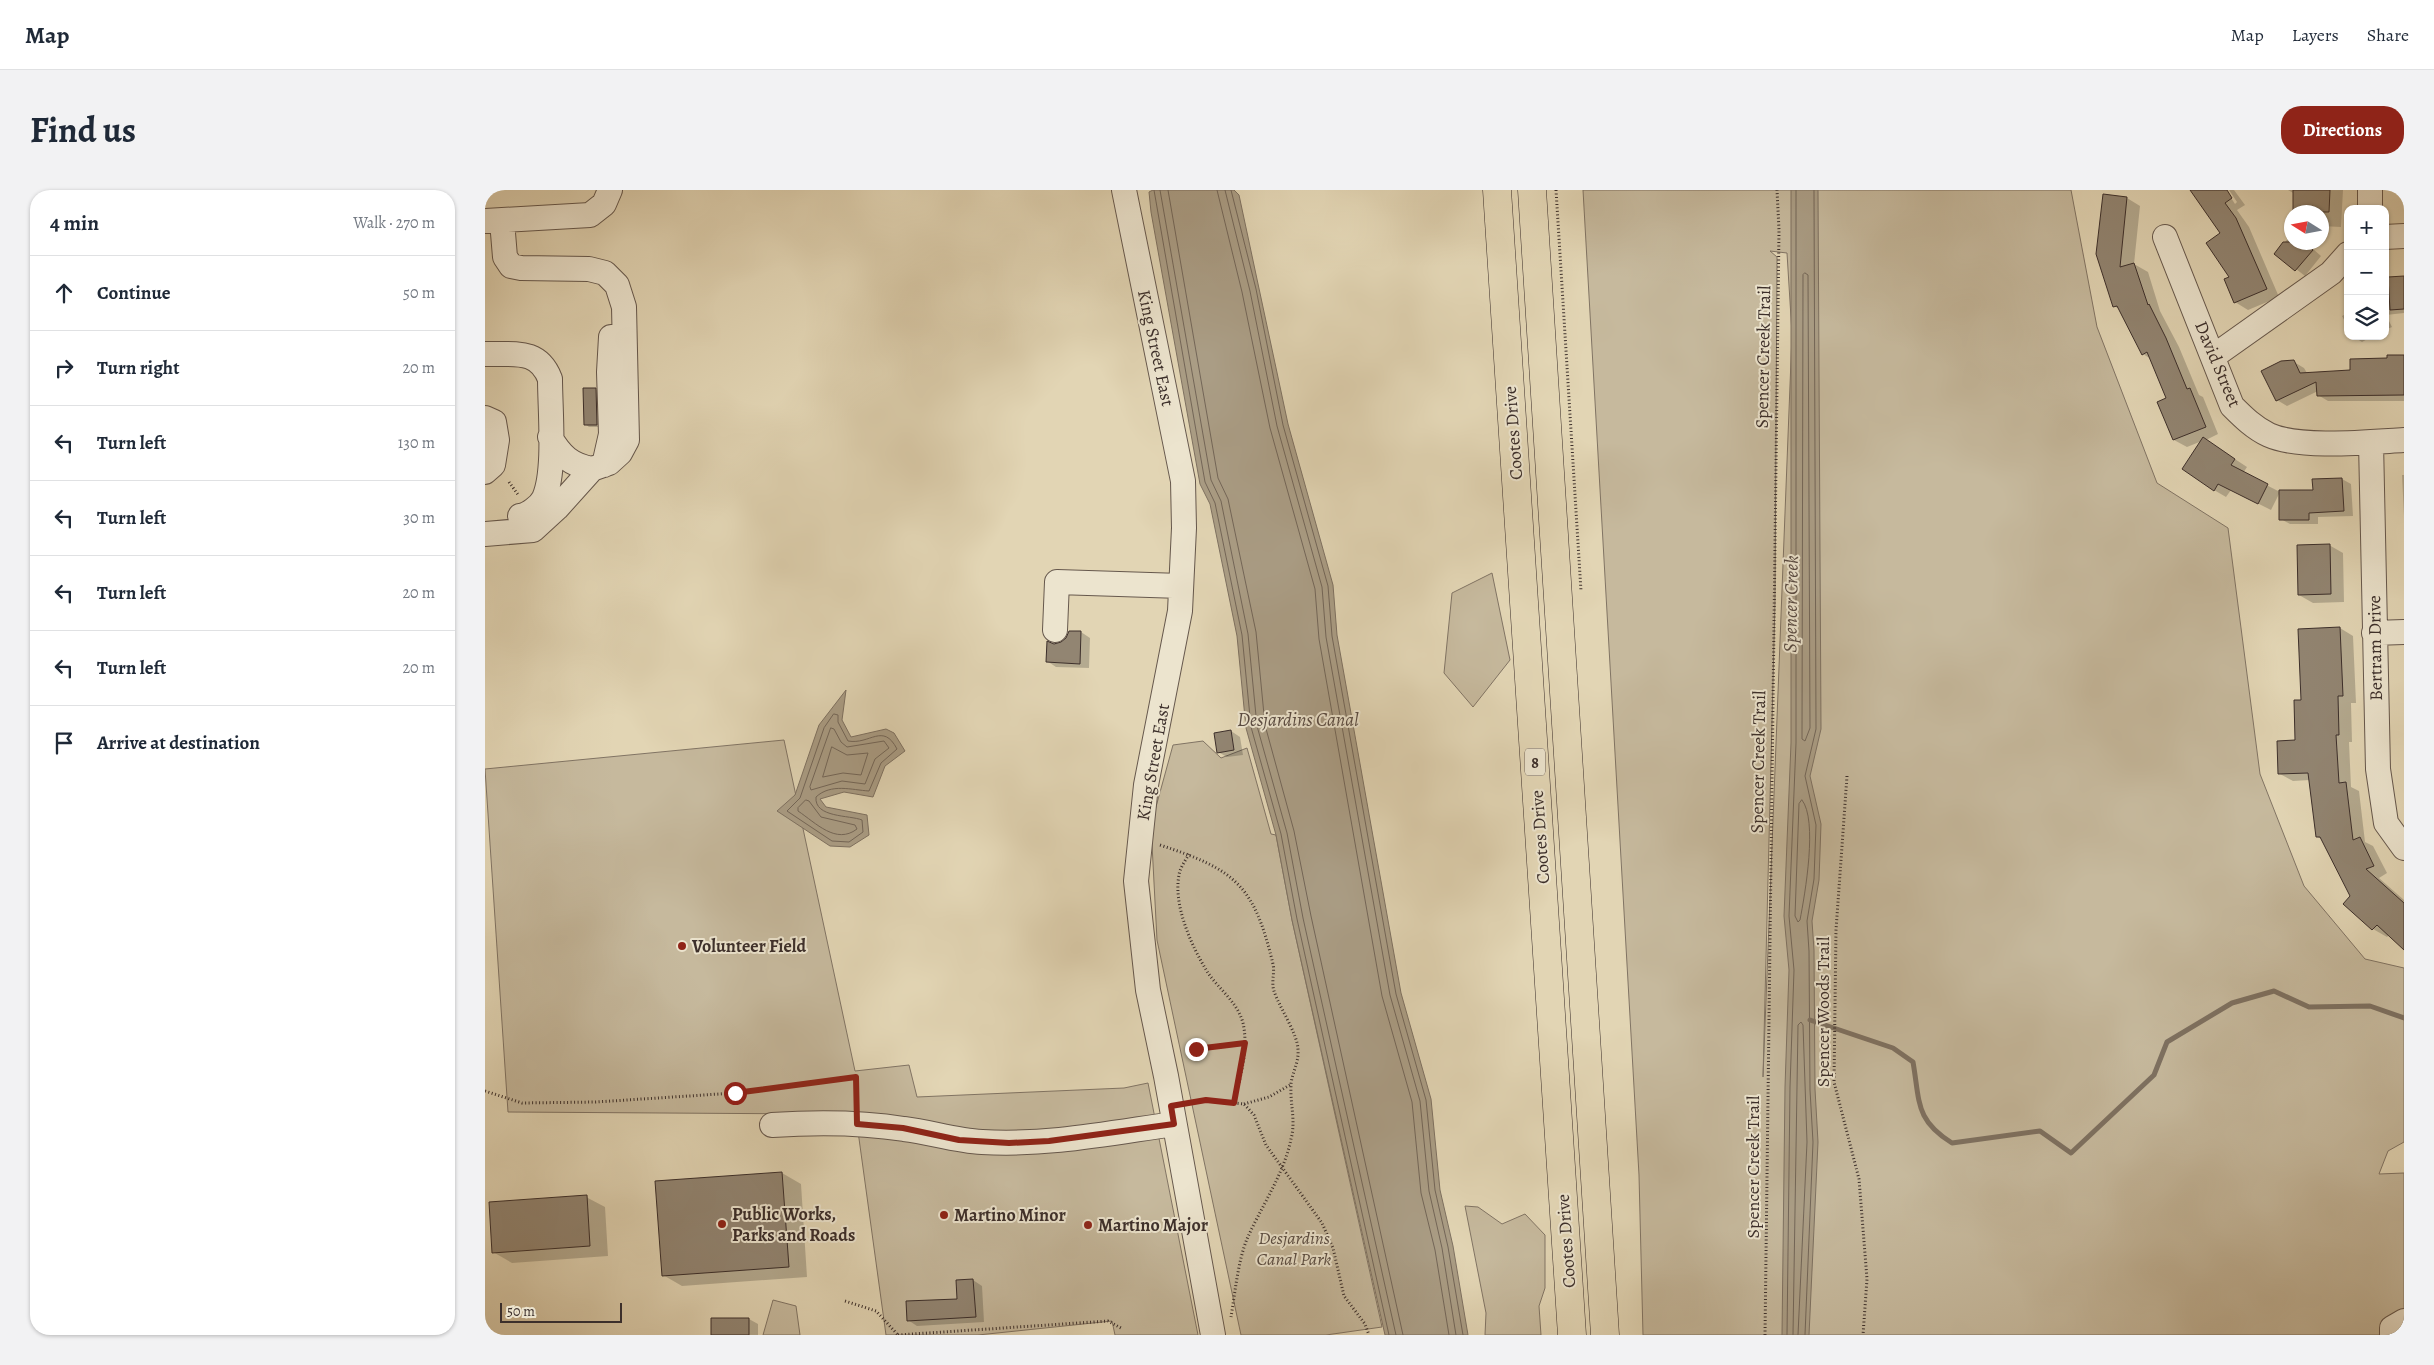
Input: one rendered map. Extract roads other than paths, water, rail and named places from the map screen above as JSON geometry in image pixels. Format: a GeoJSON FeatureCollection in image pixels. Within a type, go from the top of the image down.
{"type":"FeatureCollection","features":[{"type":"Feature","properties":{"kind":"main road","name":"Cootes Drive"},"geometry":{"type":"LineString","coordinates":[[1497,190],[1572,1335]]}},
{"type":"Feature","properties":{"kind":"main road","name":"Cootes Drive"},"geometry":{"type":"LineString","coordinates":[[1532,190],[1605,1335]]}},
{"type":"Feature","properties":{"kind":"street"},"geometry":{"type":"LineString","coordinates":[[485,534],[533,530],[598,467],[620,453],[627,440],[624,307],[618,288],[605,274],[589,269],[521,268],[511,266],[505,257],[493,221],[590,215],[604,204],[610,190]]}},
{"type":"Feature","properties":{"kind":"street","name":"King Street East"},"geometry":{"type":"LineString","coordinates":[[1124,190],[1183,482],[1184,536],[1180,611],[1146,785],[1135,880],[1148,990],[1212,1328]]}},
{"type":"Feature","properties":{"kind":"street"},"geometry":{"type":"LineString","coordinates":[[2370,190],[2370,205]]}},
{"type":"Feature","properties":{"kind":"street"},"geometry":{"type":"LineString","coordinates":[[2389,237],[2404,236]]}},
{"type":"Feature","properties":{"kind":"street","name":"David Street"},"geometry":{"type":"LineString","coordinates":[[2165,237],[2214,356],[2232,406],[2247,422],[2269,435],[2298,442],[2404,440]]}},
{"type":"Feature","properties":{"kind":"street"},"geometry":{"type":"LineString","coordinates":[[2214,356],[2331,273],[2344,258]]}},
{"type":"Feature","properties":{"kind":"street"},"geometry":{"type":"LineString","coordinates":[[485,354],[531,356],[545,366],[550,379],[549,471],[543,500],[526,516],[485,517]]}},
{"type":"Feature","properties":{"kind":"street"},"geometry":{"type":"LineString","coordinates":[[485,418],[494,422],[497,440],[493,465],[485,472]]}},
{"type":"Feature","properties":{"kind":"street"},"geometry":{"type":"LineString","coordinates":[[550,438],[561,455],[577,466],[598,467]]}},
{"type":"Feature","properties":{"kind":"street","name":"Bertram Drive"},"geometry":{"type":"LineString","coordinates":[[2371,442],[2374,633],[2380,789],[2386,823],[2404,848]]}},
{"type":"Feature","properties":{"kind":"street"},"geometry":{"type":"LineString","coordinates":[[1055,630],[1057,582],[1181,586]]}},
{"type":"Feature","properties":{"kind":"street"},"geometry":{"type":"LineString","coordinates":[[2374,633],[2404,632]]}},
{"type":"Feature","properties":{"kind":"street"},"geometry":{"type":"LineString","coordinates":[[772,1126],[809,1123],[857,1124],[913,1130],[959,1140],[1009,1143],[1049,1141],[1172,1115]]}},
{"type":"Feature","properties":{"kind":"street"},"geometry":{"type":"LineString","coordinates":[[2391,1335],[2393,1328],[2404,1321]]}},
{"type":"Feature","properties":{"kind":"water","name":"Desjardins Canal"},"geometry":{"type":"Polygon","coordinates":[[[1153,190],[1234,190],[1239,195],[1288,424],[1333,585],[1337,635],[1401,993],[1431,1099],[1440,1190],[1453,1246],[1468,1335],[1385,1335],[1292,920],[1276,835],[1246,728],[1237,636],[1210,504],[1200,484],[1151,212],[1149,192],[1153,190]]]}},
{"type":"Feature","properties":{"kind":"water"},"geometry":{"type":"Polygon","coordinates":[[[1791,190],[1818,190],[1821,729],[1810,776],[1821,824],[1819,880],[1812,921],[1815,1089],[1818,1142],[1809,1335],[1782,1335],[1785,1087],[1789,970],[1784,916],[1791,743],[1791,190]]]}},
{"type":"Feature","properties":{"kind":"water"},"geometry":{"type":"Polygon","coordinates":[[[846,690],[842,720],[851,737],[886,729],[894,733],[905,751],[885,766],[873,797],[844,792],[820,799],[826,807],[867,815],[869,835],[850,847],[830,846],[777,811],[795,795],[819,725],[846,690]]]}},
{"type":"Feature","properties":{"kind":"waterway"},"geometry":{"type":"LineString","coordinates":[[1810,1020],[1893,1048],[1913,1062],[1921,1109],[1925,1118],[1940,1135],[1952,1143],[2040,1131],[2071,1153],[2154,1075],[2167,1042],[2232,1003],[2274,991],[2309,1007],[2370,1006],[2404,1018]]}},
{"type":"Feature","properties":{"kind":"place","name":"Volunteer Field"},"geometry":{"type":"Point","coordinates":[682,946]}},
{"type":"Feature","properties":{"kind":"place","name":"Martino Minor"},"geometry":{"type":"Point","coordinates":[944,1215]}},
{"type":"Feature","properties":{"kind":"place","name":"Public Works, Parks and Roads"},"geometry":{"type":"Point","coordinates":[722,1224]}},
{"type":"Feature","properties":{"kind":"place","name":"Martino Major"},"geometry":{"type":"Point","coordinates":[1088,1225]}},
{"type":"Feature","properties":{"kind":"water label","name":"Spencer Creek"},"geometry":{"type":"Point","coordinates":[1790,604]}},
{"type":"Feature","properties":{"kind":"park label","name":"Desjardins Canal Park"},"geometry":{"type":"Point","coordinates":[1294,1248]}}]}
